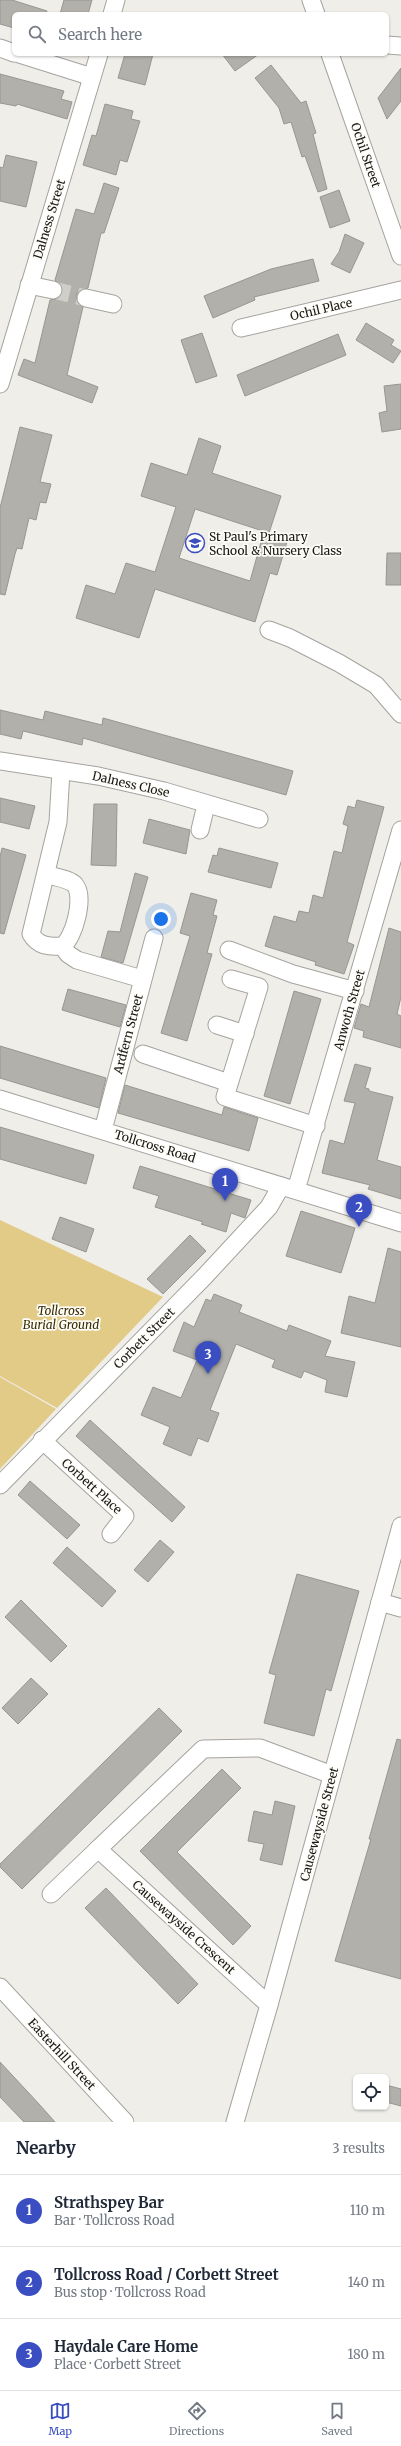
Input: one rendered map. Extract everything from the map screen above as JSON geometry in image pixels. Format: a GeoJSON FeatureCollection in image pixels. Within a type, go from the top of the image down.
{"type":"FeatureCollection","features":[{"type":"Feature","properties":{"kind":"street"},"geometry":{"type":"LineString","coordinates":[[113,12],[116,0]]}},
{"type":"Feature","properties":{"kind":"street"},"geometry":{"type":"LineString","coordinates":[[311,0],[315,12]]}},
{"type":"Feature","properties":{"kind":"street"},"geometry":{"type":"LineString","coordinates":[[389,45],[401,46]]}},
{"type":"Feature","properties":{"kind":"street"},"geometry":{"type":"LineString","coordinates":[[0,48],[12,51]]}},
{"type":"Feature","properties":{"kind":"street"},"geometry":{"type":"LineString","coordinates":[[25,56],[92,77]]}},
{"type":"Feature","properties":{"kind":"street","name":"Dalness Street"},"geometry":{"type":"LineString","coordinates":[[0,384],[98,56]]}},
{"type":"Feature","properties":{"kind":"street","name":"Ochil Street"},"geometry":{"type":"LineString","coordinates":[[331,56],[401,256]]}},
{"type":"Feature","properties":{"kind":"street"},"geometry":{"type":"LineString","coordinates":[[29,285],[53,290]]}},
{"type":"Feature","properties":{"kind":"street","name":"Ochil Place"},"geometry":{"type":"LineString","coordinates":[[240,328],[401,290]]}},
{"type":"Feature","properties":{"kind":"street"},"geometry":{"type":"LineString","coordinates":[[86,298],[114,304]]}},
{"type":"Feature","properties":{"kind":"street"},"geometry":{"type":"LineString","coordinates":[[269,630],[290,638],[339,663],[376,686],[401,714]]}},
{"type":"Feature","properties":{"kind":"street","name":"Dalness Close"},"geometry":{"type":"LineString","coordinates":[[0,761],[98,776],[164,791],[206,805],[259,819]]}},
{"type":"Feature","properties":{"kind":"street"},"geometry":{"type":"LineString","coordinates":[[46,874],[73,884],[79,893],[80,900],[69,940],[62,946],[43,945],[35,940],[31,934],[58,822],[61,771]]}},
{"type":"Feature","properties":{"kind":"street"},"geometry":{"type":"LineString","coordinates":[[200,830],[206,805]]}},
{"type":"Feature","properties":{"kind":"street","name":"Anwoth Street"},"geometry":{"type":"LineString","coordinates":[[288,1188],[316,1126],[401,830]]}},
{"type":"Feature","properties":{"kind":"street","name":"Ardfern Street"},"geometry":{"type":"LineString","coordinates":[[103,1130],[154,938]]}},
{"type":"Feature","properties":{"kind":"street"},"geometry":{"type":"LineString","coordinates":[[62,946],[68,954],[77,960],[142,979]]}},
{"type":"Feature","properties":{"kind":"street"},"geometry":{"type":"LineString","coordinates":[[229,950],[293,974],[354,991]]}},
{"type":"Feature","properties":{"kind":"street"},"geometry":{"type":"LineString","coordinates":[[231,979],[259,987],[225,1097],[316,1126]]}},
{"type":"Feature","properties":{"kind":"street"},"geometry":{"type":"LineString","coordinates":[[216,1025],[245,1034]]}},
{"type":"Feature","properties":{"kind":"street"},"geometry":{"type":"LineString","coordinates":[[143,1054],[229,1083]]}},
{"type":"Feature","properties":{"kind":"street","name":"Tollcross Road"},"geometry":{"type":"LineString","coordinates":[[0,1099],[401,1223]]}},
{"type":"Feature","properties":{"kind":"street","name":"Corbett Street"},"geometry":{"type":"LineString","coordinates":[[0,1485],[42,1440],[205,1276],[269,1206],[288,1188]]}},
{"type":"Feature","properties":{"kind":"street","name":"Corbett Place"},"geometry":{"type":"LineString","coordinates":[[42,1440],[125,1516],[111,1534]]}},
{"type":"Feature","properties":{"kind":"street","name":"Causewayside Street"},"geometry":{"type":"LineString","coordinates":[[235,2122],[269,2005],[401,1526]]}},
{"type":"Feature","properties":{"kind":"street"},"geometry":{"type":"LineString","coordinates":[[380,1602],[401,1608]]}},
{"type":"Feature","properties":{"kind":"street"},"geometry":{"type":"LineString","coordinates":[[51,1894],[204,1749],[260,1748],[332,1775]]}},
{"type":"Feature","properties":{"kind":"street","name":"Causewayside Crescent"},"geometry":{"type":"LineString","coordinates":[[98,1849],[269,2005]]}},
{"type":"Feature","properties":{"kind":"street","name":"Easterhill Street"},"geometry":{"type":"LineString","coordinates":[[0,1987],[125,2122]]}},
{"type":"Feature","properties":{"kind":"green space","name":"Tollcross Burial Ground"},"geometry":{"type":"Polygon","coordinates":[[[0,1220],[163,1297],[57,1408],[0,1376],[0,1220]]]}},
{"type":"Feature","properties":{"kind":"green space"},"geometry":{"type":"Polygon","coordinates":[[[0,1377],[56,1409],[0,1469],[0,1377]]]}},
{"type":"Feature","properties":{"kind":"building"},"geometry":{"type":"Polygon","coordinates":[[[0,0],[12,0],[47,11],[12,12],[12,27],[0,24],[0,0]]]}},
{"type":"Feature","properties":{"kind":"building"},"geometry":{"type":"Polygon","coordinates":[[[64,0],[92,0],[89,12],[61,12],[64,0]]]}},
{"type":"Feature","properties":{"kind":"building"},"geometry":{"type":"Polygon","coordinates":[[[124,56],[152,56],[145,85],[118,78],[124,56]]]}},
{"type":"Feature","properties":{"kind":"building"},"geometry":{"type":"Polygon","coordinates":[[[224,56],[256,56],[235,71],[224,56]]]}},
{"type":"Feature","properties":{"kind":"building"},"geometry":{"type":"Polygon","coordinates":[[[271,65],[301,103],[306,101],[316,133],[313,134],[327,189],[318,192],[305,156],[302,157],[291,122],[284,124],[279,108],[255,78],[271,65]]]}},
{"type":"Feature","properties":{"kind":"building"},"geometry":{"type":"Polygon","coordinates":[[[401,68],[401,101],[387,119],[378,98],[401,68]]]}},
{"type":"Feature","properties":{"kind":"building"},"geometry":{"type":"Polygon","coordinates":[[[0,74],[64,91],[61,99],[72,102],[67,119],[17,104],[16,106],[0,103],[0,74]]]}},
{"type":"Feature","properties":{"kind":"building"},"geometry":{"type":"Polygon","coordinates":[[[105,104],[133,111],[131,119],[140,121],[127,162],[120,160],[116,175],[83,165],[92,135],[96,136],[105,104]]]}},
{"type":"Feature","properties":{"kind":"building"},"geometry":{"type":"Polygon","coordinates":[[[6,155],[37,162],[26,207],[0,201],[0,167],[3,168],[6,155]]]}},
{"type":"Feature","properties":{"kind":"building"},"geometry":{"type":"Polygon","coordinates":[[[104,183],[119,188],[104,233],[101,233],[88,288],[79,291],[76,295],[77,301],[83,307],[67,375],[98,387],[92,403],[18,375],[24,359],[35,363],[50,300],[56,299],[63,292],[62,287],[55,280],[76,209],[94,214],[104,183]]]}},
{"type":"Feature","properties":{"kind":"building"},"geometry":{"type":"Polygon","coordinates":[[[339,190],[350,221],[330,228],[320,197],[339,190]]]}},
{"type":"Feature","properties":{"kind":"building"},"geometry":{"type":"Polygon","coordinates":[[[345,234],[364,243],[350,273],[331,264],[339,252],[345,234]]]}},
{"type":"Feature","properties":{"kind":"building"},"geometry":{"type":"Polygon","coordinates":[[[313,259],[319,281],[254,297],[255,300],[213,318],[204,296],[271,269],[313,259]]]}},
{"type":"Feature","properties":{"kind":"building"},"geometry":{"type":"Polygon","coordinates":[[[366,323],[394,340],[391,345],[401,351],[393,363],[356,340],[366,323]]]}},
{"type":"Feature","properties":{"kind":"building"},"geometry":{"type":"Polygon","coordinates":[[[202,333],[217,376],[196,383],[181,340],[202,333]]]}},
{"type":"Feature","properties":{"kind":"building"},"geometry":{"type":"Polygon","coordinates":[[[338,334],[346,355],[245,396],[237,375],[338,334]]]}},
{"type":"Feature","properties":{"kind":"building"},"geometry":{"type":"Polygon","coordinates":[[[401,384],[401,429],[382,432],[379,413],[387,411],[384,386],[401,384]]]}},
{"type":"Feature","properties":{"kind":"building"},"geometry":{"type":"Polygon","coordinates":[[[20,427],[52,435],[40,482],[51,484],[46,503],[40,502],[36,520],[29,518],[22,549],[17,548],[15,554],[5,595],[0,594],[0,508],[20,427]]]}},
{"type":"Feature","properties":{"kind":"building"},"geometry":{"type":"Polygon","coordinates":[[[199,438],[221,446],[212,473],[281,496],[269,533],[195,509],[179,558],[250,581],[263,535],[287,542],[277,575],[270,573],[255,622],[155,589],[139,638],[76,618],[86,585],[115,594],[126,563],[155,572],[176,507],[141,496],[151,463],[187,475],[199,438]]]}},
{"type":"Feature","properties":{"kind":"building"},"geometry":{"type":"Polygon","coordinates":[[[387,553],[401,553],[401,585],[386,585],[387,553]]]}},
{"type":"Feature","properties":{"kind":"building"},"geometry":{"type":"Polygon","coordinates":[[[0,710],[43,720],[45,711],[102,725],[103,718],[293,771],[286,795],[83,738],[82,745],[23,731],[21,739],[0,734],[0,710]]]}},
{"type":"Feature","properties":{"kind":"building"},"geometry":{"type":"Polygon","coordinates":[[[0,798],[35,806],[29,829],[0,822],[0,798]]]}},
{"type":"Feature","properties":{"kind":"building"},"geometry":{"type":"Polygon","coordinates":[[[357,800],[384,807],[347,942],[354,945],[344,974],[315,965],[316,962],[265,946],[274,916],[296,922],[299,911],[309,913],[313,895],[323,898],[334,851],[342,853],[348,826],[343,824],[348,806],[355,808],[357,800]]]}},
{"type":"Feature","properties":{"kind":"building"},"geometry":{"type":"Polygon","coordinates":[[[94,804],[117,804],[116,866],[91,865],[94,804]]]}},
{"type":"Feature","properties":{"kind":"building"},"geometry":{"type":"Polygon","coordinates":[[[149,819],[190,830],[186,854],[143,843],[149,819]]]}},
{"type":"Feature","properties":{"kind":"building"},"geometry":{"type":"Polygon","coordinates":[[[2,848],[26,855],[4,934],[0,933],[0,857],[2,848]]]}},
{"type":"Feature","properties":{"kind":"building"},"geometry":{"type":"Polygon","coordinates":[[[219,848],[278,863],[271,888],[208,872],[213,855],[217,856],[219,848]]]}},
{"type":"Feature","properties":{"kind":"building"},"geometry":{"type":"Polygon","coordinates":[[[135,873],[148,877],[123,963],[101,957],[108,931],[120,932],[135,873]]]}},
{"type":"Feature","properties":{"kind":"building"},"geometry":{"type":"Polygon","coordinates":[[[191,893],[217,900],[213,915],[217,916],[207,953],[212,954],[187,1041],[161,1033],[190,936],[180,933],[191,893]]]}},
{"type":"Feature","properties":{"kind":"building"},"geometry":{"type":"Polygon","coordinates":[[[389,928],[401,932],[401,997],[397,1014],[401,1016],[401,1048],[363,1037],[364,1031],[354,1028],[361,1004],[369,1007],[389,928]]]}},
{"type":"Feature","properties":{"kind":"building"},"geometry":{"type":"Polygon","coordinates":[[[68,989],[126,1005],[120,1027],[62,1010],[68,989]]]}},
{"type":"Feature","properties":{"kind":"building"},"geometry":{"type":"Polygon","coordinates":[[[294,991],[321,999],[290,1104],[264,1096],[294,991]]]}},
{"type":"Feature","properties":{"kind":"building"},"geometry":{"type":"Polygon","coordinates":[[[0,1046],[106,1078],[99,1108],[0,1078],[0,1046]]]}},
{"type":"Feature","properties":{"kind":"building"},"geometry":{"type":"Polygon","coordinates":[[[355,1064],[371,1068],[365,1088],[369,1089],[369,1091],[393,1097],[377,1160],[401,1167],[401,1199],[368,1189],[370,1185],[322,1173],[330,1140],[344,1144],[355,1103],[344,1101],[355,1064]]]}},
{"type":"Feature","properties":{"kind":"building"},"geometry":{"type":"Polygon","coordinates":[[[125,1085],[222,1115],[224,1107],[258,1118],[249,1151],[118,1113],[125,1085]]]}},
{"type":"Feature","properties":{"kind":"building"},"geometry":{"type":"Polygon","coordinates":[[[0,1127],[94,1155],[86,1184],[0,1159],[0,1127]]]}},
{"type":"Feature","properties":{"kind":"building"},"geometry":{"type":"Polygon","coordinates":[[[140,1166],[251,1200],[245,1218],[231,1213],[226,1232],[201,1224],[203,1222],[155,1207],[159,1196],[133,1188],[140,1166]]]}},
{"type":"Feature","properties":{"kind":"building"},"geometry":{"type":"Polygon","coordinates":[[[301,1211],[355,1228],[341,1273],[286,1256],[301,1211]]]}},
{"type":"Feature","properties":{"kind":"building"},"geometry":{"type":"Polygon","coordinates":[[[60,1217],[94,1229],[86,1252],[52,1239],[60,1217]]]}},
{"type":"Feature","properties":{"kind":"building"},"geometry":{"type":"Polygon","coordinates":[[[190,1235],[206,1251],[163,1294],[147,1279],[190,1235]]]}},
{"type":"Feature","properties":{"kind":"building"},"geometry":{"type":"Polygon","coordinates":[[[388,1248],[401,1252],[401,1347],[341,1333],[349,1296],[375,1303],[388,1248]]]}},
{"type":"Feature","properties":{"kind":"building"},"geometry":{"type":"Polygon","coordinates":[[[214,1294],[242,1305],[239,1312],[287,1331],[289,1325],[331,1341],[325,1356],[355,1362],[347,1397],[325,1392],[327,1380],[304,1371],[301,1378],[272,1367],[275,1360],[236,1344],[210,1410],[219,1413],[208,1442],[198,1438],[191,1456],[163,1444],[170,1427],[141,1415],[153,1387],[181,1398],[197,1360],[173,1351],[184,1322],[194,1327],[206,1299],[211,1301],[214,1294]]]}},
{"type":"Feature","properties":{"kind":"building"},"geometry":{"type":"Polygon","coordinates":[[[90,1420],[185,1507],[172,1522],[76,1436],[90,1420]]]}},
{"type":"Feature","properties":{"kind":"building"},"geometry":{"type":"Polygon","coordinates":[[[30,1481],[80,1525],[67,1539],[18,1495],[30,1481]]]}},
{"type":"Feature","properties":{"kind":"building"},"geometry":{"type":"Polygon","coordinates":[[[160,1540],[174,1552],[148,1582],[134,1570],[160,1540]]]}},
{"type":"Feature","properties":{"kind":"building"},"geometry":{"type":"Polygon","coordinates":[[[67,1547],[116,1591],[102,1607],[53,1563],[67,1547]]]}},
{"type":"Feature","properties":{"kind":"building"},"geometry":{"type":"Polygon","coordinates":[[[297,1574],[359,1591],[331,1691],[326,1689],[314,1736],[264,1723],[276,1675],[269,1673],[297,1574]]]}},
{"type":"Feature","properties":{"kind":"building"},"geometry":{"type":"Polygon","coordinates":[[[21,1600],[67,1646],[51,1662],[5,1617],[21,1600]]]}},
{"type":"Feature","properties":{"kind":"building"},"geometry":{"type":"Polygon","coordinates":[[[31,1678],[48,1694],[18,1724],[2,1708],[31,1678]]]}},
{"type":"Feature","properties":{"kind":"building"},"geometry":{"type":"Polygon","coordinates":[[[159,1708],[182,1731],[22,1889],[0,1867],[0,1864],[159,1708]]]}},
{"type":"Feature","properties":{"kind":"building"},"geometry":{"type":"Polygon","coordinates":[[[397,1739],[401,1740],[401,1979],[335,1961],[371,1839],[369,1839],[397,1739]]]}},
{"type":"Feature","properties":{"kind":"building"},"geometry":{"type":"Polygon","coordinates":[[[222,1769],[241,1788],[177,1852],[251,1926],[233,1945],[140,1851],[222,1769]]]}},
{"type":"Feature","properties":{"kind":"building"},"geometry":{"type":"Polygon","coordinates":[[[275,1801],[295,1806],[282,1865],[260,1860],[264,1844],[248,1841],[254,1811],[272,1815],[275,1801]]]}},
{"type":"Feature","properties":{"kind":"building"},"geometry":{"type":"Polygon","coordinates":[[[106,1888],[198,1984],[178,2004],[85,1908],[106,1888]]]}},
{"type":"Feature","properties":{"kind":"building"},"geometry":{"type":"Polygon","coordinates":[[[0,2062],[55,2122],[24,2122],[0,2097],[0,2062]]]}},
{"type":"Feature","properties":{"kind":"building"},"geometry":{"type":"Polygon","coordinates":[[[389,2086],[401,2089],[401,2106],[389,2103],[389,2086]]]}},
{"type":"Feature","properties":{"kind":"tunnel"},"geometry":{"type":"LineString","coordinates":[[53,290],[86,298]]}},
{"type":"Feature","properties":{"kind":"place","name":"St Paul's Primary School & Nursery Class"},"geometry":{"type":"Point","coordinates":[195,543]}},
{"type":"Feature","properties":{"kind":"place","name":"Strathspey Bar"},"geometry":{"type":"Point","coordinates":[225,1201]}},
{"type":"Feature","properties":{"kind":"place","name":"Tollcross Road / Corbett Street"},"geometry":{"type":"Point","coordinates":[359,1227]}},
{"type":"Feature","properties":{"kind":"place","name":"Haydale Care Home"},"geometry":{"type":"Point","coordinates":[208,1374]}}]}
